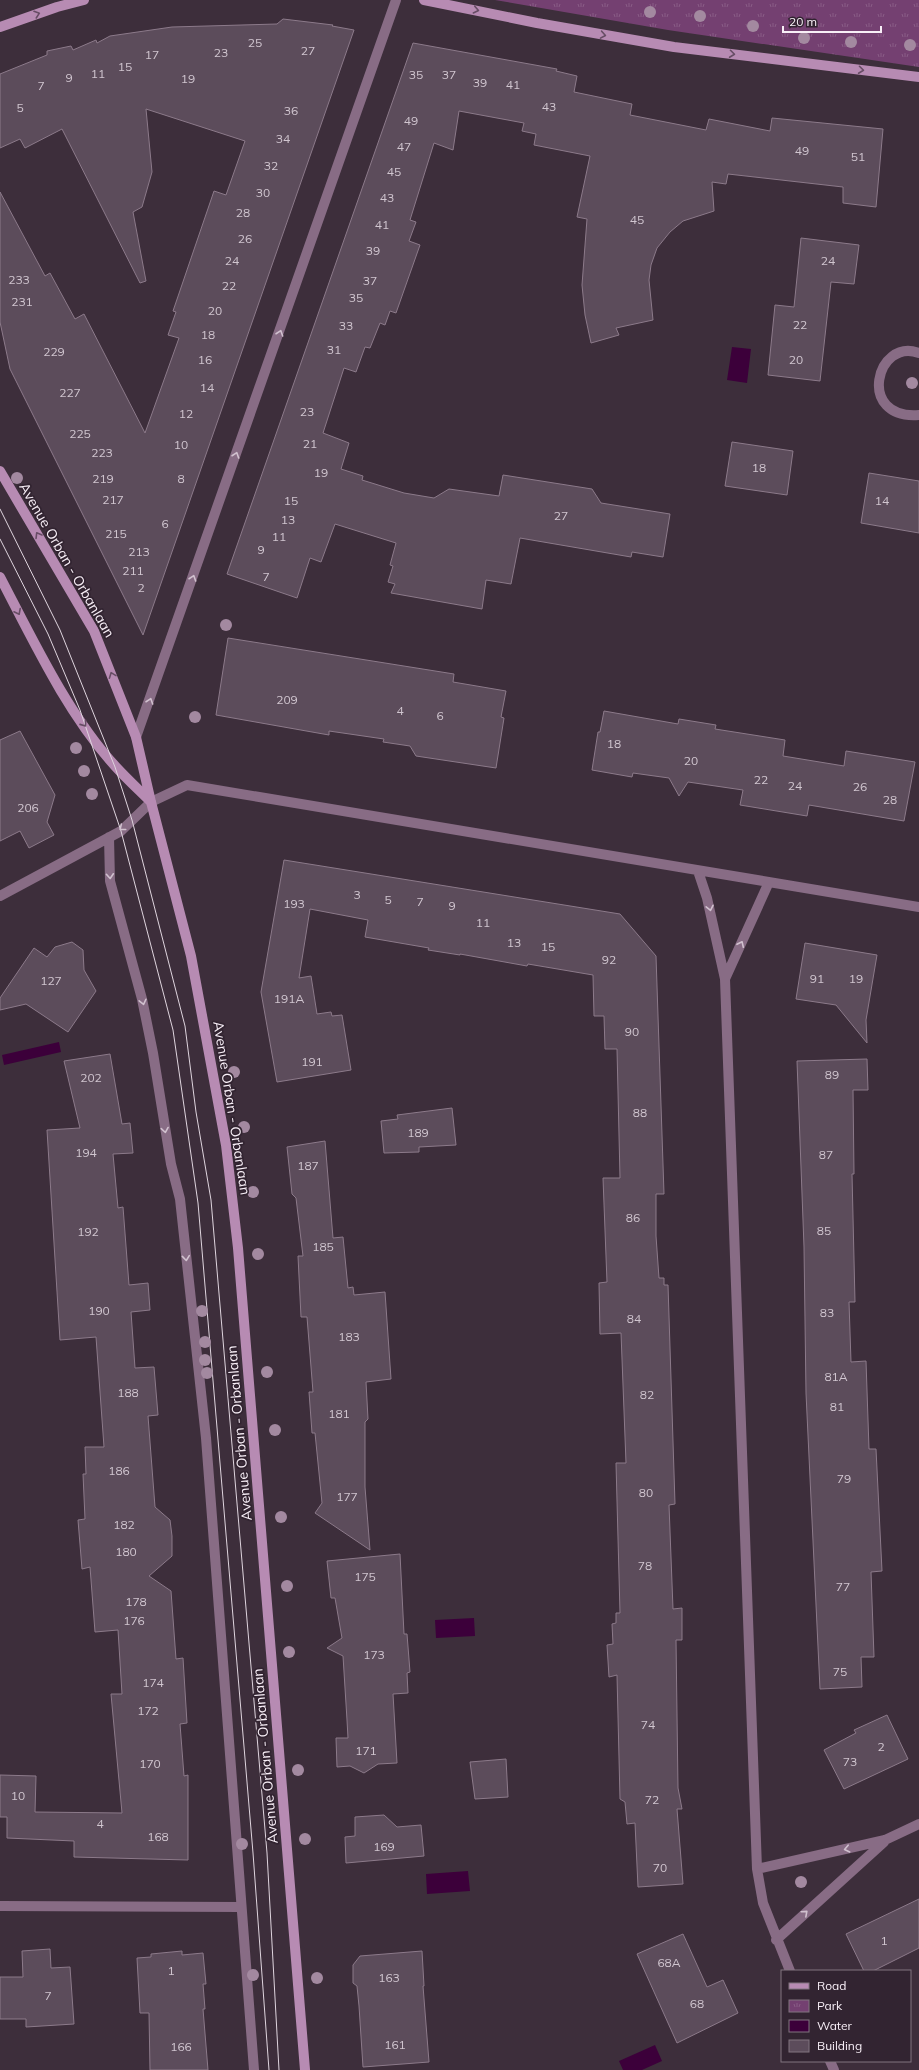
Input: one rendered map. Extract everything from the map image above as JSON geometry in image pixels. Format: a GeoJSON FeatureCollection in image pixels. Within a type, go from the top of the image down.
{"type":"FeatureCollection","features":[{"type":"Feature","properties":{"kind":"street"},"geometry":{"type":"LineString","coordinates":[[0,27],[57,7],[84,0]]}},
{"type":"Feature","properties":{"kind":"street"},"geometry":{"type":"LineString","coordinates":[[136,737],[396,0]]}},
{"type":"Feature","properties":{"kind":"street"},"geometry":{"type":"LineString","coordinates":[[424,0],[537,23],[674,47],[919,77]]}},
{"type":"Feature","properties":{"kind":"street"},"geometry":{"type":"LineString","coordinates":[[918,349],[900,352],[886,362],[878,377],[879,393],[887,407],[902,415],[919,415]]}},
{"type":"Feature","properties":{"kind":"street","name":"Avenue Orban - Orbanlaan"},"geometry":{"type":"LineString","coordinates":[[0,471],[94,630],[136,737],[150,802],[191,956],[226,1145],[239,1256],[305,2070]]}},
{"type":"Feature","properties":{"kind":"street","name":"Avenue Orban - Orbanlaan"},"geometry":{"type":"LineString","coordinates":[[0,578],[39,652],[84,725],[115,766],[150,802]]}},
{"type":"Feature","properties":{"kind":"street"},"geometry":{"type":"LineString","coordinates":[[0,896],[121,831],[150,802],[187,785],[919,907]]}},
{"type":"Feature","properties":{"kind":"street"},"geometry":{"type":"LineString","coordinates":[[109,837],[110,881],[142,999],[153,1053],[171,1164],[180,1199],[206,1438],[254,2070]]}},
{"type":"Feature","properties":{"kind":"street"},"geometry":{"type":"LineString","coordinates":[[698,871],[708,898],[725,979],[757,1870],[763,1903],[776,1940],[790,1970]]}},
{"type":"Feature","properties":{"kind":"street"},"geometry":{"type":"LineString","coordinates":[[725,979],[769,882]]}},
{"type":"Feature","properties":{"kind":"street"},"geometry":{"type":"LineString","coordinates":[[757,1870],[885,1840],[919,1824]]}},
{"type":"Feature","properties":{"kind":"street"},"geometry":{"type":"LineString","coordinates":[[776,1940],[885,1840]]}},
{"type":"Feature","properties":{"kind":"street"},"geometry":{"type":"LineString","coordinates":[[0,1906],[241,1907]]}},
{"type":"Feature","properties":{"kind":"green space"},"geometry":{"type":"Polygon","coordinates":[[[495,0],[919,0],[919,67],[668,30],[495,0]]]}},
{"type":"Feature","properties":{"kind":"water"},"geometry":{"type":"Polygon","coordinates":[[[732,347],[751,349],[747,383],[727,380],[732,347]]]}},
{"type":"Feature","properties":{"kind":"water"},"geometry":{"type":"Polygon","coordinates":[[[59,1042],[61,1052],[4,1065],[2,1055],[59,1042]]]}},
{"type":"Feature","properties":{"kind":"water"},"geometry":{"type":"Polygon","coordinates":[[[474,1618],[475,1636],[436,1638],[435,1620],[474,1618]]]}},
{"type":"Feature","properties":{"kind":"water"},"geometry":{"type":"Polygon","coordinates":[[[468,1871],[470,1891],[427,1894],[426,1874],[468,1871]]]}},
{"type":"Feature","properties":{"kind":"water"},"geometry":{"type":"Polygon","coordinates":[[[655,2045],[662,2061],[642,2070],[623,2070],[619,2061],[655,2045]]]}},
{"type":"Feature","properties":{"kind":"building"},"geometry":{"type":"Polygon","coordinates":[[[283,19],[333,25],[332,26],[354,30],[143,635],[10,369],[0,322],[0,192],[45,276],[50,273],[75,319],[84,314],[145,433],[179,338],[168,335],[176,312],[173,311],[214,191],[226,195],[245,141],[146,109],[152,172],[142,207],[133,212],[146,281],[140,283],[62,129],[25,148],[20,139],[0,148],[0,74],[47,55],[47,51],[71,46],[73,50],[96,40],[97,43],[110,36],[172,27],[277,24],[283,19]]]}},
{"type":"Feature","properties":{"kind":"building"},"geometry":{"type":"Polygon","coordinates":[[[413,43],[557,69],[556,71],[577,76],[574,92],[632,104],[630,115],[706,130],[709,119],[770,131],[772,118],[883,129],[876,207],[843,203],[843,187],[728,174],[726,184],[712,182],[714,211],[683,221],[670,232],[657,248],[651,265],[649,280],[653,320],[616,328],[619,335],[591,343],[585,315],[582,285],[587,219],[577,217],[590,156],[534,145],[536,134],[522,131],[524,123],[459,111],[453,150],[434,143],[410,220],[416,222],[409,241],[420,245],[396,313],[390,311],[385,325],[380,323],[370,348],[365,347],[356,372],[344,368],[323,433],[349,443],[341,469],[363,476],[362,480],[404,493],[434,498],[449,489],[499,496],[503,475],[592,489],[601,503],[670,514],[663,557],[632,552],[631,557],[520,538],[511,584],[486,580],[482,609],[391,593],[395,584],[388,582],[393,566],[390,565],[396,543],[335,524],[321,562],[310,558],[297,598],[227,574],[413,43]]]}},
{"type":"Feature","properties":{"kind":"building"},"geometry":{"type":"Polygon","coordinates":[[[801,238],[859,245],[854,284],[831,282],[820,381],[768,375],[775,305],[794,307],[801,238]]]}},
{"type":"Feature","properties":{"kind":"building"},"geometry":{"type":"Polygon","coordinates":[[[732,442],[793,451],[787,495],[725,486],[732,442]]]}},
{"type":"Feature","properties":{"kind":"building"},"geometry":{"type":"Polygon","coordinates":[[[869,473],[919,481],[919,533],[861,523],[869,473]]]}},
{"type":"Feature","properties":{"kind":"building"},"geometry":{"type":"Polygon","coordinates":[[[228,638],[454,674],[453,682],[506,691],[501,717],[504,718],[496,768],[416,756],[410,746],[383,742],[384,739],[329,731],[329,735],[216,715],[228,638]]]}},
{"type":"Feature","properties":{"kind":"building"},"geometry":{"type":"Polygon","coordinates":[[[604,711],[678,724],[679,719],[716,725],[715,729],[785,740],[783,756],[844,766],[846,751],[915,762],[904,821],[809,805],[807,816],[740,805],[743,790],[688,782],[679,796],[669,778],[633,773],[632,777],[592,770],[598,732],[600,732],[604,711]]]}},
{"type":"Feature","properties":{"kind":"building"},"geometry":{"type":"Polygon","coordinates":[[[20,731],[55,795],[47,822],[54,835],[29,848],[20,831],[0,841],[0,740],[20,731]]]}},
{"type":"Feature","properties":{"kind":"building"},"geometry":{"type":"Polygon","coordinates":[[[284,860],[620,914],[656,956],[664,1194],[656,1194],[656,1236],[659,1278],[664,1278],[664,1285],[668,1285],[675,1504],[669,1505],[673,1609],[682,1608],[682,1640],[676,1640],[678,1788],[682,1809],[677,1809],[683,1884],[638,1887],[635,1823],[627,1824],[625,1802],[620,1799],[617,1675],[609,1677],[607,1645],[613,1644],[612,1624],[616,1623],[616,1613],[620,1613],[616,1463],[626,1463],[621,1333],[600,1334],[599,1283],[607,1282],[603,1178],[620,1178],[617,1049],[605,1049],[604,1016],[594,1016],[593,975],[428,950],[429,948],[365,937],[368,920],[310,909],[299,978],[311,976],[317,1014],[331,1012],[332,1016],[342,1015],[351,1070],[277,1082],[261,992],[284,860]]]}},
{"type":"Feature","properties":{"kind":"building"},"geometry":{"type":"Polygon","coordinates":[[[72,942],[83,950],[84,970],[96,991],[68,1032],[26,1004],[0,1010],[0,998],[34,948],[47,957],[55,947],[72,942]]]}},
{"type":"Feature","properties":{"kind":"building"},"geometry":{"type":"Polygon","coordinates":[[[805,943],[877,955],[866,1020],[867,1043],[836,1005],[796,999],[805,943]]]}},
{"type":"Feature","properties":{"kind":"building"},"geometry":{"type":"Polygon","coordinates":[[[110,1054],[122,1124],[130,1123],[133,1153],[113,1154],[118,1208],[123,1207],[129,1285],[148,1283],[150,1310],[131,1312],[135,1368],[154,1367],[158,1415],[148,1416],[155,1507],[170,1520],[172,1536],[172,1556],[149,1576],[171,1591],[176,1659],[183,1658],[187,1723],[180,1724],[184,1776],[188,1775],[188,1860],[74,1857],[74,1841],[7,1838],[7,1817],[0,1817],[0,1775],[36,1776],[35,1812],[122,1813],[111,1694],[122,1694],[118,1630],[95,1632],[90,1567],[82,1569],[78,1520],[85,1519],[83,1474],[86,1474],[85,1447],[104,1447],[96,1337],[60,1340],[47,1130],[80,1128],[64,1061],[110,1054]]]}},
{"type":"Feature","properties":{"kind":"building"},"geometry":{"type":"Polygon","coordinates":[[[867,1059],[868,1090],[853,1090],[854,1174],[852,1174],[855,1302],[849,1302],[851,1362],[866,1361],[869,1449],[876,1449],[882,1571],[871,1572],[874,1657],[861,1657],[862,1687],[820,1689],[806,1393],[804,1247],[797,1061],[867,1059]]]}},
{"type":"Feature","properties":{"kind":"building"},"geometry":{"type":"Polygon","coordinates":[[[452,1108],[456,1145],[419,1147],[419,1152],[384,1153],[381,1121],[398,1119],[397,1115],[452,1108]]]}},
{"type":"Feature","properties":{"kind":"building"},"geometry":{"type":"Polygon","coordinates":[[[325,1141],[333,1238],[343,1237],[348,1288],[353,1287],[354,1295],[385,1292],[391,1379],[366,1382],[368,1419],[365,1422],[365,1487],[370,1550],[315,1513],[322,1503],[315,1433],[312,1433],[309,1392],[313,1392],[307,1317],[301,1317],[298,1256],[303,1256],[296,1198],[292,1194],[287,1147],[325,1141]]]}},
{"type":"Feature","properties":{"kind":"building"},"geometry":{"type":"Polygon","coordinates":[[[400,1554],[404,1634],[407,1634],[410,1672],[407,1673],[408,1693],[393,1694],[397,1763],[378,1764],[364,1773],[350,1766],[337,1767],[336,1738],[348,1738],[343,1656],[327,1648],[342,1638],[335,1598],[331,1598],[327,1561],[400,1554]]]}},
{"type":"Feature","properties":{"kind":"building"},"geometry":{"type":"Polygon","coordinates":[[[887,1715],[908,1759],[844,1789],[824,1750],[856,1733],[854,1730],[887,1715]]]}},
{"type":"Feature","properties":{"kind":"building"},"geometry":{"type":"Polygon","coordinates":[[[506,1759],[508,1797],[475,1799],[470,1762],[506,1759]]]}},
{"type":"Feature","properties":{"kind":"building"},"geometry":{"type":"Polygon","coordinates":[[[384,1815],[397,1827],[421,1825],[424,1856],[346,1863],[345,1837],[355,1836],[355,1817],[384,1815]]]}},
{"type":"Feature","properties":{"kind":"building"},"geometry":{"type":"Polygon","coordinates":[[[919,1899],[919,1948],[875,1970],[864,1970],[846,1934],[919,1899]]]}},
{"type":"Feature","properties":{"kind":"building"},"geometry":{"type":"Polygon","coordinates":[[[683,1934],[707,1987],[723,1980],[738,2013],[677,2043],[637,1954],[683,1934]]]}},
{"type":"Feature","properties":{"kind":"building"},"geometry":{"type":"Polygon","coordinates":[[[50,1949],[51,1968],[70,1967],[74,2024],[26,2027],[26,2019],[0,2019],[0,1977],[23,1977],[22,1951],[50,1949]]]}},
{"type":"Feature","properties":{"kind":"building"},"geometry":{"type":"Polygon","coordinates":[[[182,1951],[182,1955],[203,1953],[206,1984],[203,1984],[205,2009],[203,2009],[208,2070],[150,2070],[149,2013],[140,2013],[137,1958],[151,1957],[151,1954],[182,1951]]]}},
{"type":"Feature","properties":{"kind":"building"},"geometry":{"type":"Polygon","coordinates":[[[422,1951],[423,1986],[429,2062],[363,2067],[359,2006],[357,1986],[353,1983],[353,1965],[360,1956],[422,1951]]]}},
{"type":"Feature","properties":{"kind":"tram line"},"geometry":{"type":"LineString","coordinates":[[0,509],[60,630],[115,767],[132,820],[185,1026],[196,1112],[211,1200],[267,1853],[279,2070]]}},
{"type":"Feature","properties":{"kind":"tram line"},"geometry":{"type":"LineString","coordinates":[[0,539],[48,634],[80,710],[121,831],[173,1030],[198,1203],[253,1853],[269,2070]]}}]}
